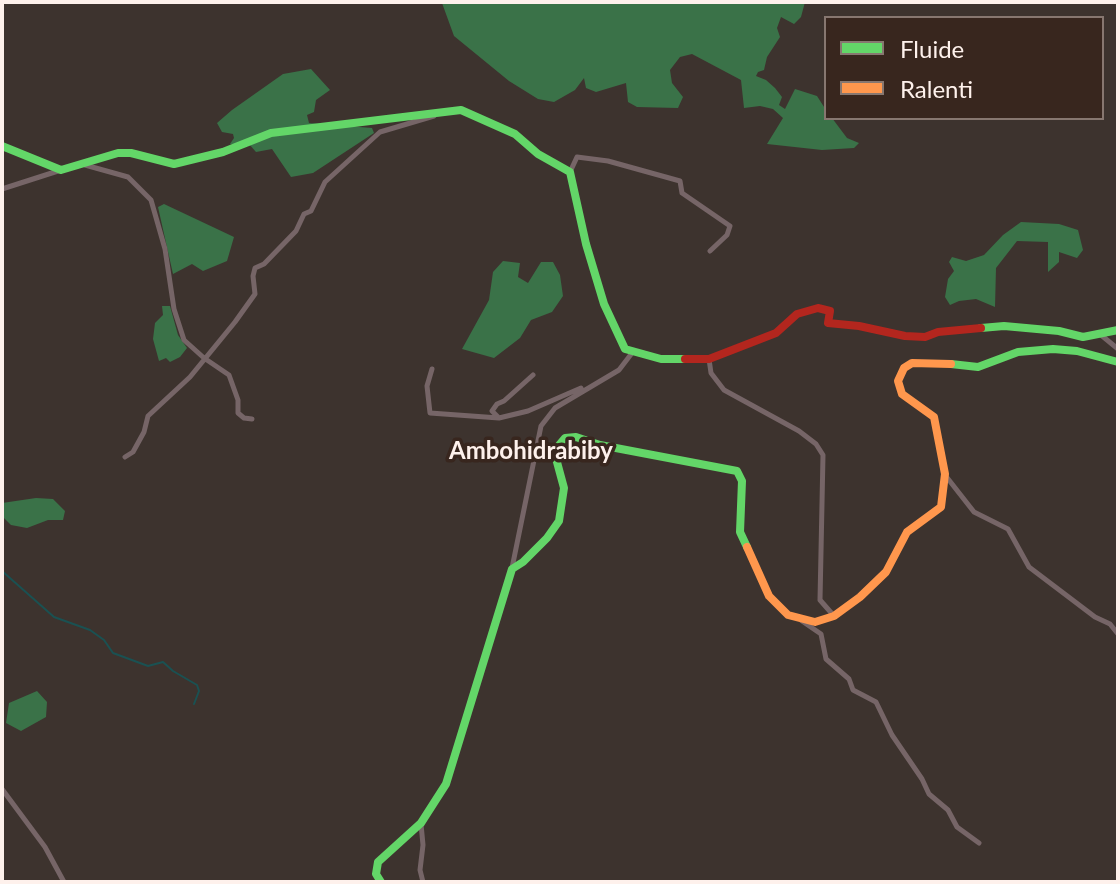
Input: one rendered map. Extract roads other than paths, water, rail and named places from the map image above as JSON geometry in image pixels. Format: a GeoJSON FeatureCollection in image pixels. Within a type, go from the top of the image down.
{"type":"FeatureCollection","features":[{"type":"Feature","properties":{"kind":"main road"},"geometry":{"type":"LineString","coordinates":[[2,146],[61,170],[118,153],[131,153],[174,164],[223,152],[271,133],[461,110],[515,134],[538,154],[570,172],[586,244],[604,304],[625,349],[632,353],[661,359],[709,359],[776,333],[797,314],[818,308],[830,311],[828,323],[905,336],[925,337],[938,332],[1004,326],[1059,331],[1083,337],[1118,330]]}},
{"type":"Feature","properties":{"kind":"main road"},"geometry":{"type":"LineString","coordinates":[[381,882],[376,874],[378,862],[421,823],[446,784],[512,569],[547,538],[559,521],[564,488],[554,451],[565,438],[576,437],[614,448],[737,471],[742,481],[740,532],[769,596],[788,615],[815,622],[834,616],[860,597],[886,572],[907,532],[941,507],[945,474],[934,417],[902,394],[898,381],[904,368],[912,363],[926,362],[978,367],[1018,352],[1053,349],[1077,351],[1118,362]]}},
{"type":"Feature","properties":{"kind":"street"},"geometry":{"type":"LineString","coordinates":[[125,457],[133,452],[144,432],[148,416],[190,377],[255,294],[255,268],[264,264],[296,231],[304,214],[311,211],[325,182],[340,166],[380,132],[450,112]]}},
{"type":"Feature","properties":{"kind":"street"},"geometry":{"type":"LineString","coordinates":[[570,172],[577,157],[608,161],[680,181],[682,193],[730,226],[727,235],[710,251]]}},
{"type":"Feature","properties":{"kind":"street"},"geometry":{"type":"LineString","coordinates":[[85,165],[128,177],[151,200],[184,340],[229,375],[238,400],[238,413],[252,419]]}},
{"type":"Feature","properties":{"kind":"street"},"geometry":{"type":"LineString","coordinates":[[2,189],[61,170]]}},
{"type":"Feature","properties":{"kind":"street"},"geometry":{"type":"LineString","coordinates":[[1101,335],[1118,349]]}},
{"type":"Feature","properties":{"kind":"street"},"geometry":{"type":"LineString","coordinates":[[512,569],[541,426],[555,408],[619,370],[632,353]]}},
{"type":"Feature","properties":{"kind":"street"},"geometry":{"type":"LineString","coordinates":[[709,359],[711,373],[724,390],[776,417],[810,438],[820,448],[823,455],[820,600],[834,616]]}},
{"type":"Feature","properties":{"kind":"street"},"geometry":{"type":"LineString","coordinates":[[432,369],[427,386],[430,413],[499,418],[528,411],[581,388],[586,389]]}},
{"type":"Feature","properties":{"kind":"street"},"geometry":{"type":"LineString","coordinates":[[499,418],[492,411],[497,404],[533,375]]}},
{"type":"Feature","properties":{"kind":"street"},"geometry":{"type":"LineString","coordinates":[[945,474],[974,512],[1008,529],[1021,556],[1037,575],[1095,617],[1110,624],[1118,634]]}},
{"type":"Feature","properties":{"kind":"street"},"geometry":{"type":"LineString","coordinates":[[800,620],[821,634],[826,659],[849,679],[853,690],[876,702],[896,742],[929,794],[948,810],[957,827],[979,843]]}},
{"type":"Feature","properties":{"kind":"street"},"geometry":{"type":"LineString","coordinates":[[2,789],[45,847],[64,882]]}},
{"type":"Feature","properties":{"kind":"street"},"geometry":{"type":"LineString","coordinates":[[421,823],[423,845],[420,870],[423,882]]}},
{"type":"Feature","properties":{"kind":"waterway"},"geometry":{"type":"LineString","coordinates":[[2,571],[54,617],[90,630],[104,640],[113,653],[148,666],[163,662],[197,685],[199,691],[194,704]]}},
{"type":"Feature","properties":{"kind":"district","name":"Ambohidrabiby"},"geometry":{"type":"Point","coordinates":[531,451]}}]}
